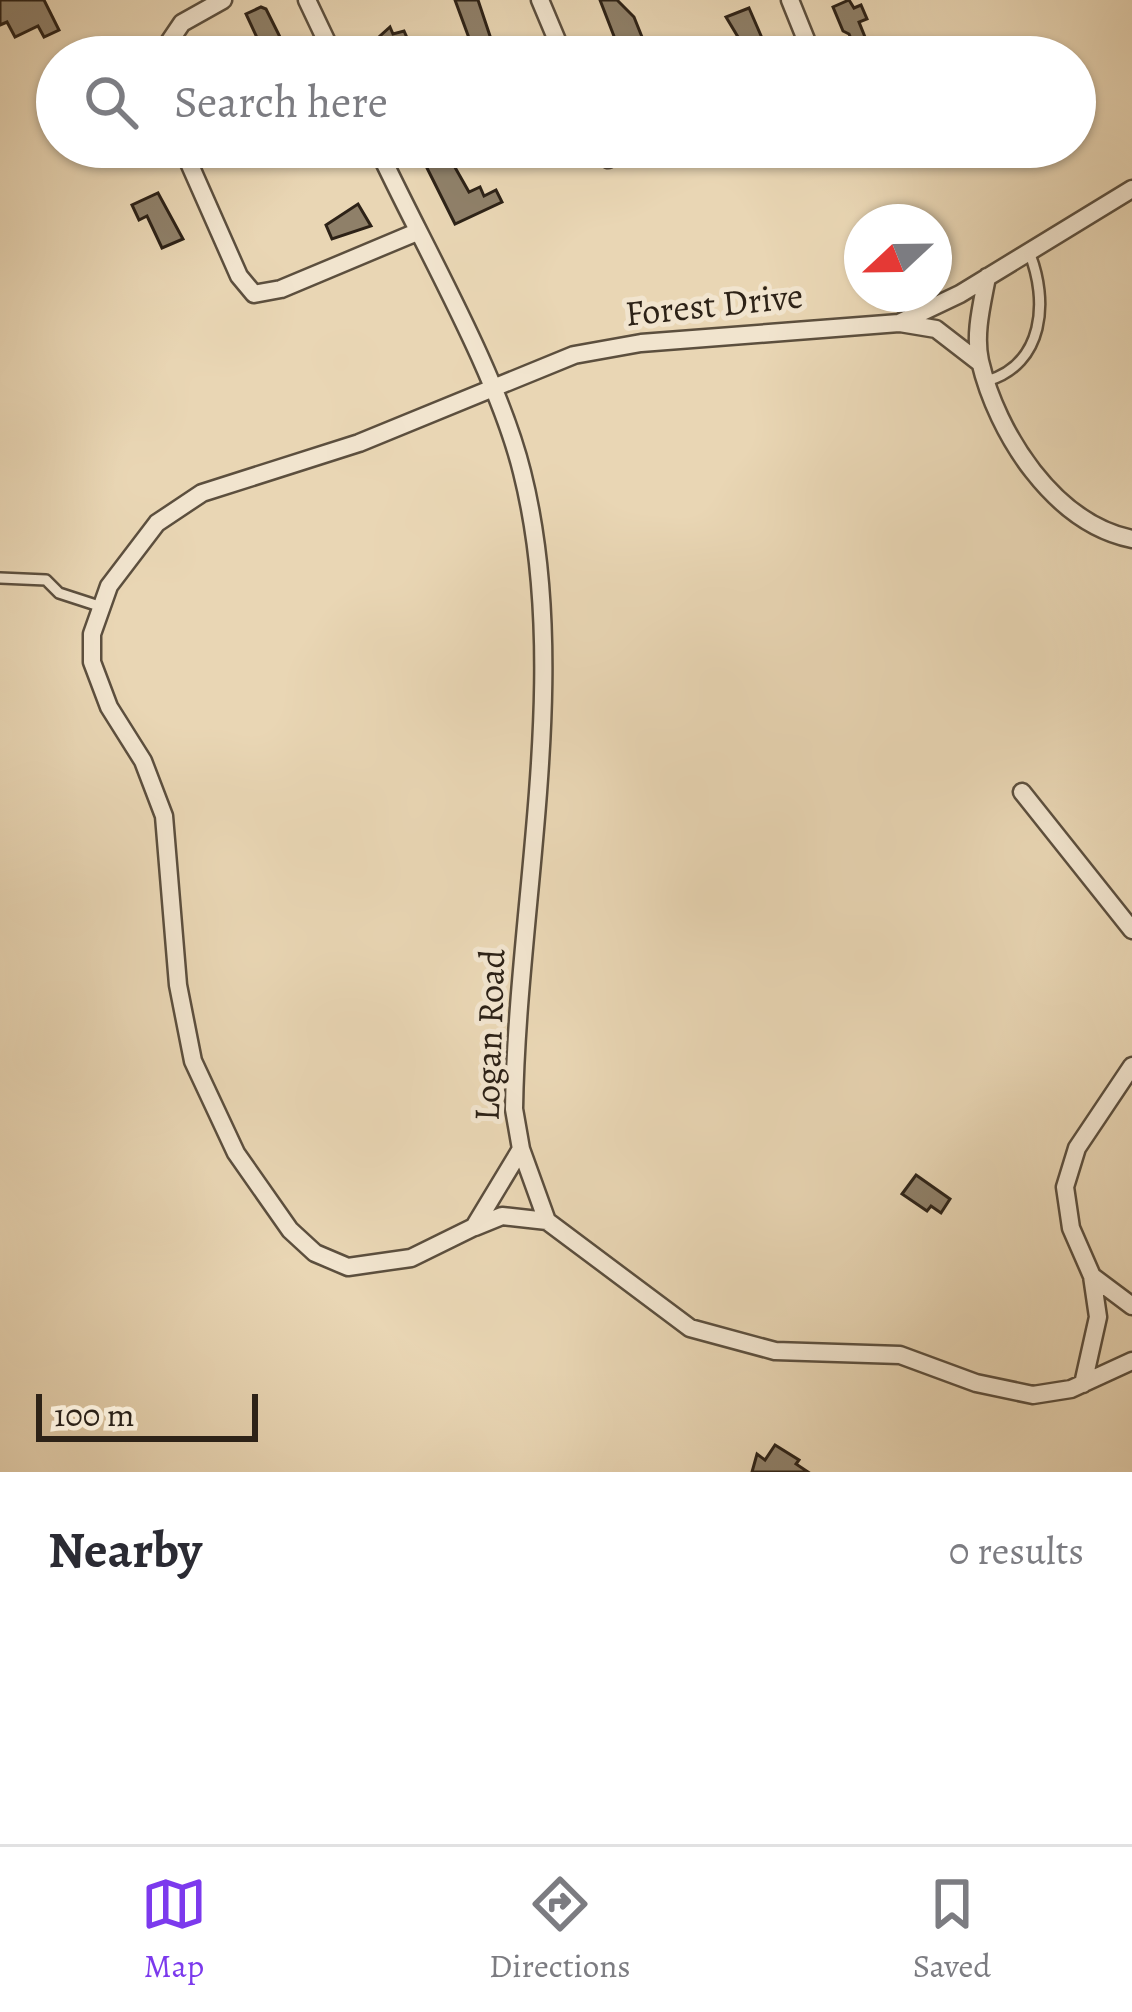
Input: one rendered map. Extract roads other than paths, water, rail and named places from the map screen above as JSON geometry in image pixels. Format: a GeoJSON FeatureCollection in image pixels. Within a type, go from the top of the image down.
{"type":"FeatureCollection","features":[{"type":"Feature","properties":{"kind":"street"},"geometry":{"type":"LineString","coordinates":[[170,36],[182,23],[223,0]]}},
{"type":"Feature","properties":{"kind":"street"},"geometry":{"type":"LineString","coordinates":[[307,0],[324,36]]}},
{"type":"Feature","properties":{"kind":"street"},"geometry":{"type":"LineString","coordinates":[[540,0],[555,36]]}},
{"type":"Feature","properties":{"kind":"street"},"geometry":{"type":"LineString","coordinates":[[790,0],[805,36]]}},
{"type":"Feature","properties":{"kind":"street"},"geometry":{"type":"LineString","coordinates":[[192,168],[249,291],[264,295],[417,232]]}},
{"type":"Feature","properties":{"kind":"street","name":"Logan Road"},"geometry":{"type":"LineString","coordinates":[[387,168],[490,386],[523,474],[540,620],[533,825],[514,1072],[521,1149],[547,1221]]}},
{"type":"Feature","properties":{"kind":"street","name":"Forest Drive"},"geometry":{"type":"LineString","coordinates":[[99,606],[131,554],[186,500],[359,443],[490,386],[607,348],[899,323],[988,277],[1132,189]]}},
{"type":"Feature","properties":{"kind":"street"},"geometry":{"type":"LineString","coordinates":[[988,277],[978,340],[980,362],[1013,448],[1080,514],[1132,539]]}},
{"type":"Feature","properties":{"kind":"street"},"geometry":{"type":"LineString","coordinates":[[899,323],[936,329],[980,362]]}},
{"type":"Feature","properties":{"kind":"street"},"geometry":{"type":"LineString","coordinates":[[99,606],[92,662],[109,707],[143,761],[164,815],[183,1018],[203,1089],[236,1153],[306,1247],[336,1264],[386,1266],[502,1216],[547,1221],[646,1300],[719,1339],[775,1351],[900,1355],[1022,1394],[1053,1394],[1132,1361]]}},
{"type":"Feature","properties":{"kind":"street"},"geometry":{"type":"LineString","coordinates":[[1022,792],[1132,930]]}},
{"type":"Feature","properties":{"kind":"street"},"geometry":{"type":"LineString","coordinates":[[1083,1384],[1098,1317],[1092,1276],[1071,1228],[1066,1178],[1077,1148],[1132,1066]]}},
{"type":"Feature","properties":{"kind":"street"},"geometry":{"type":"LineString","coordinates":[[474,1227],[521,1149]]}},
{"type":"Feature","properties":{"kind":"street"},"geometry":{"type":"LineString","coordinates":[[1092,1276],[1132,1306]]}},
{"type":"Feature","properties":{"kind":"lane"},"geometry":{"type":"LineString","coordinates":[[988,380],[1018,370],[1033,346],[1038,274],[1028,249]]}},
{"type":"Feature","properties":{"kind":"lane"},"geometry":{"type":"LineString","coordinates":[[0,578],[46,580],[59,593],[99,606]]}}]}
